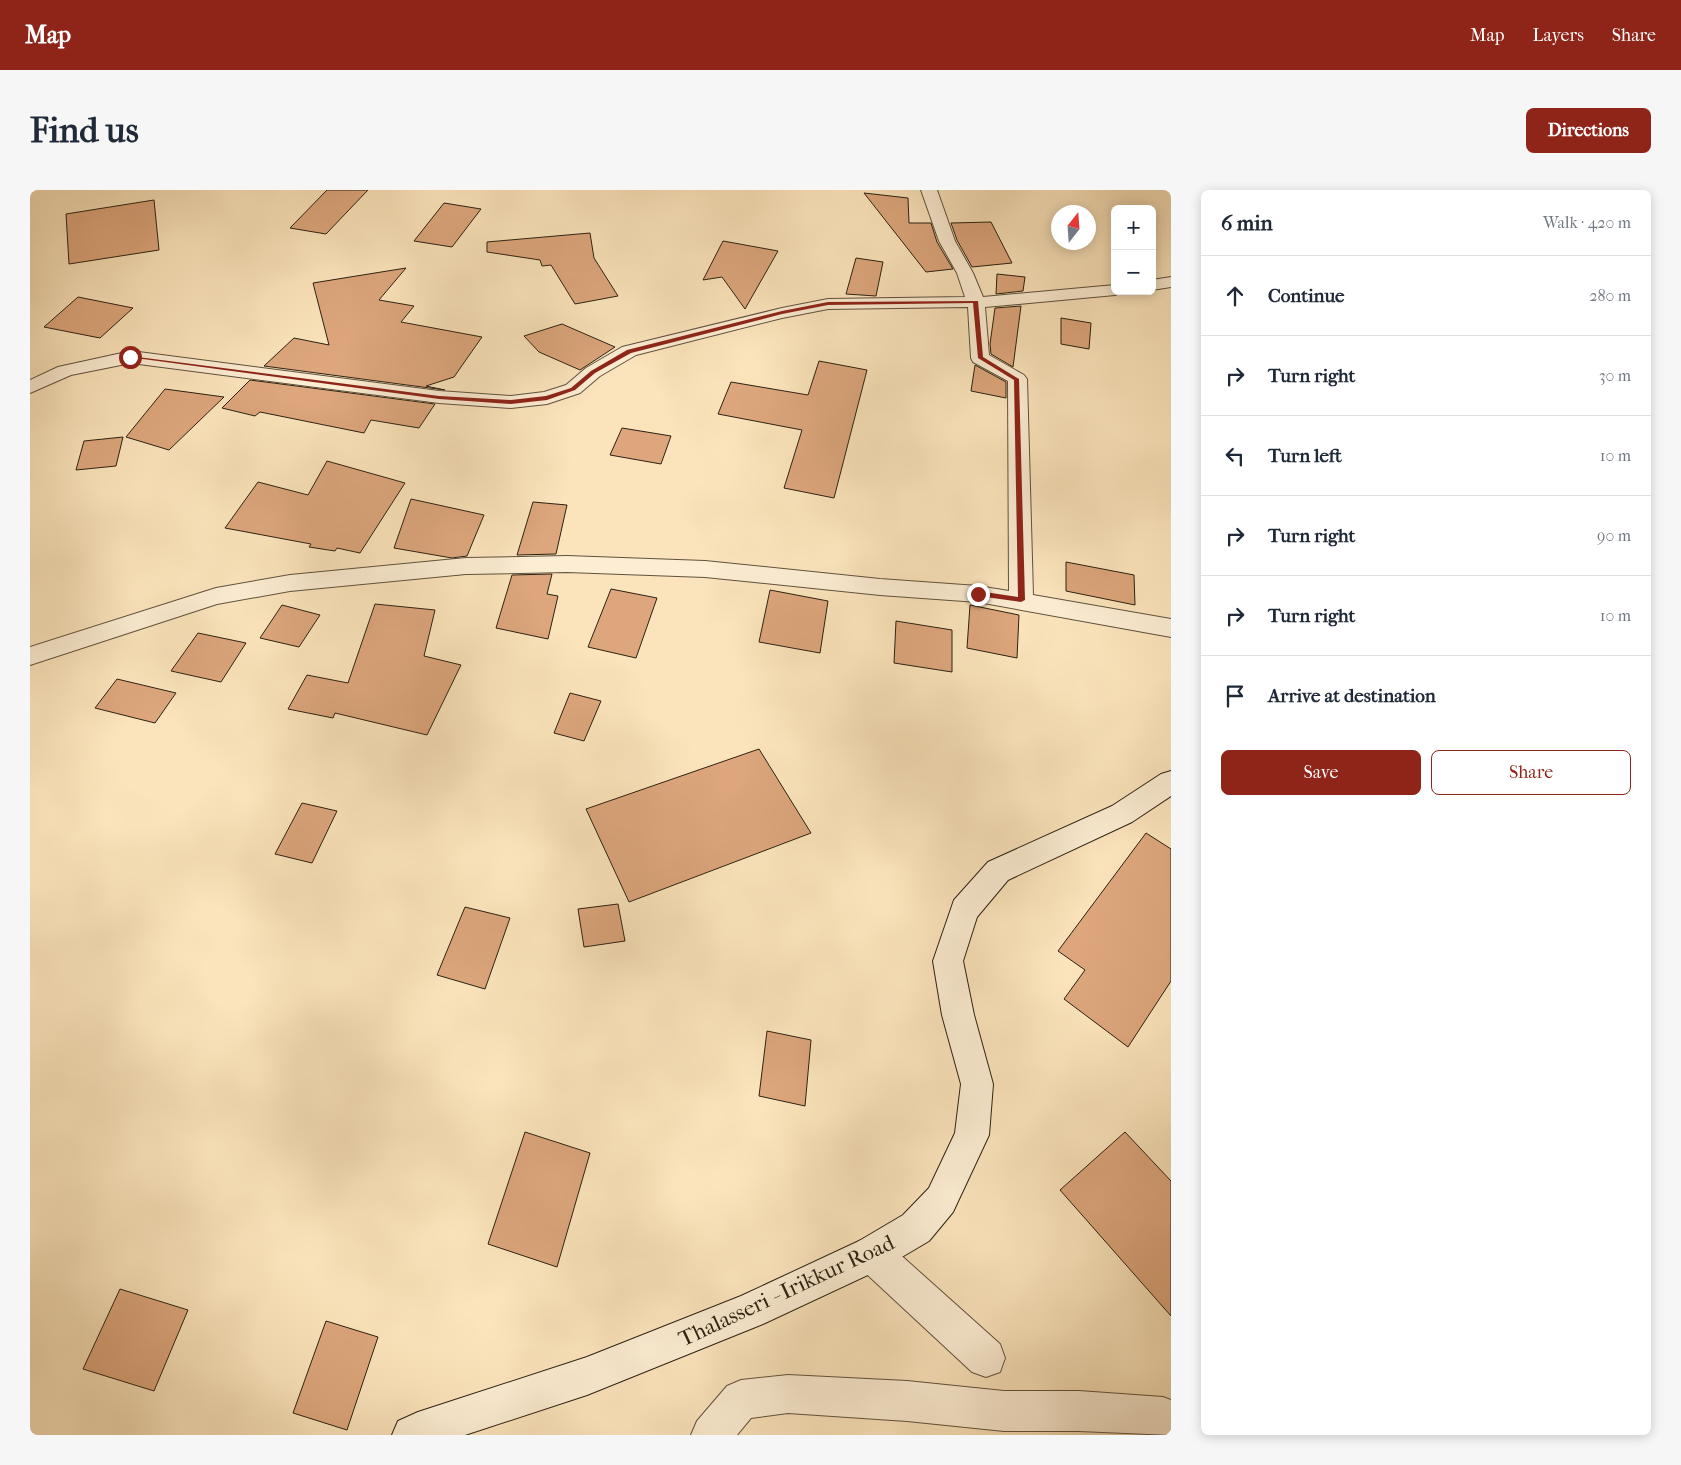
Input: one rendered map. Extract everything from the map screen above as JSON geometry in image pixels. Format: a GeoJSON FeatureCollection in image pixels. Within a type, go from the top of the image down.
{"type":"FeatureCollection","features":[{"type":"Feature","properties":{"kind":"street"},"geometry":{"type":"LineString","coordinates":[[929,190],[947,241],[965,274],[976,302],[980,358],[1016,379],[1021,600]]}},
{"type":"Feature","properties":{"kind":"street"},"geometry":{"type":"LineString","coordinates":[[1156,284],[1171,282]]}},
{"type":"Feature","properties":{"kind":"street"},"geometry":{"type":"LineString","coordinates":[[30,387],[65,371],[130,357],[439,397],[511,402],[547,398],[573,389],[593,372],[629,352],[782,312],[828,304],[976,302],[1111,290]]}},
{"type":"Feature","properties":{"kind":"street"},"geometry":{"type":"LineString","coordinates":[[30,656],[216,596],[290,583],[466,566],[568,564],[705,569],[880,587],[978,594],[1021,600],[1171,628]]}},
{"type":"Feature","properties":{"kind":"street","name":"Thalasseri - Irikkur Road"},"geometry":{"type":"LineString","coordinates":[[412,1435],[432,1426],[588,1376],[750,1311],[872,1254],[916,1228],[941,1200],[972,1135],[977,1084],[958,1016],[948,961],[964,910],[998,871],[1122,814],[1171,782]]}},
{"type":"Feature","properties":{"kind":"street"},"geometry":{"type":"LineString","coordinates":[[872,1254],[986,1358]]}},
{"type":"Feature","properties":{"kind":"street"},"geometry":{"type":"LineString","coordinates":[[711,1435],[741,1400],[788,1394],[907,1401],[1004,1411],[1079,1411],[1163,1416],[1171,1420]]}},
{"type":"Feature","properties":{"kind":"building"},"geometry":{"type":"Polygon","coordinates":[[[327,190],[368,190],[326,234],[290,228],[327,190]]]}},
{"type":"Feature","properties":{"kind":"building"},"geometry":{"type":"Polygon","coordinates":[[[864,193],[908,198],[909,223],[931,223],[937,242],[953,269],[926,272],[864,193]]]}},
{"type":"Feature","properties":{"kind":"building"},"geometry":{"type":"Polygon","coordinates":[[[154,200],[159,250],[69,264],[66,214],[154,200]]]}},
{"type":"Feature","properties":{"kind":"building"},"geometry":{"type":"Polygon","coordinates":[[[444,203],[481,209],[452,247],[414,241],[444,203]]]}},
{"type":"Feature","properties":{"kind":"building"},"geometry":{"type":"Polygon","coordinates":[[[991,222],[1012,263],[972,267],[957,240],[951,223],[991,222]]]}},
{"type":"Feature","properties":{"kind":"building"},"geometry":{"type":"Polygon","coordinates":[[[590,233],[594,258],[618,296],[575,304],[551,265],[542,266],[540,260],[487,252],[487,242],[590,233]]]}},
{"type":"Feature","properties":{"kind":"building"},"geometry":{"type":"Polygon","coordinates":[[[723,241],[778,251],[745,309],[722,277],[703,280],[723,241]]]}},
{"type":"Feature","properties":{"kind":"building"},"geometry":{"type":"Polygon","coordinates":[[[856,258],[883,262],[876,296],[846,294],[856,258]]]}},
{"type":"Feature","properties":{"kind":"building"},"geometry":{"type":"Polygon","coordinates":[[[406,268],[379,300],[414,306],[401,322],[482,337],[454,377],[426,386],[445,390],[264,366],[294,338],[329,345],[313,283],[406,268]]]}},
{"type":"Feature","properties":{"kind":"building"},"geometry":{"type":"Polygon","coordinates":[[[997,274],[1025,277],[1023,291],[996,294],[997,274]]]}},
{"type":"Feature","properties":{"kind":"building"},"geometry":{"type":"Polygon","coordinates":[[[78,297],[133,308],[100,338],[44,327],[78,297]]]}},
{"type":"Feature","properties":{"kind":"building"},"geometry":{"type":"Polygon","coordinates":[[[1021,306],[1013,367],[991,354],[990,344],[995,308],[1021,306]]]}},
{"type":"Feature","properties":{"kind":"building"},"geometry":{"type":"Polygon","coordinates":[[[1061,318],[1091,323],[1089,349],[1061,344],[1061,318]]]}},
{"type":"Feature","properties":{"kind":"building"},"geometry":{"type":"Polygon","coordinates":[[[562,324],[615,347],[580,370],[539,352],[524,336],[562,324]]]}},
{"type":"Feature","properties":{"kind":"building"},"geometry":{"type":"Polygon","coordinates":[[[819,361],[867,370],[834,498],[784,488],[802,430],[718,414],[731,382],[808,395],[819,361]]]}},
{"type":"Feature","properties":{"kind":"building"},"geometry":{"type":"Polygon","coordinates":[[[975,365],[1006,382],[1006,398],[971,391],[975,365]]]}},
{"type":"Feature","properties":{"kind":"building"},"geometry":{"type":"Polygon","coordinates":[[[250,380],[435,404],[419,428],[371,420],[364,433],[260,412],[255,416],[222,408],[250,380]]]}},
{"type":"Feature","properties":{"kind":"building"},"geometry":{"type":"Polygon","coordinates":[[[165,389],[224,397],[169,450],[126,437],[165,389]]]}},
{"type":"Feature","properties":{"kind":"building"},"geometry":{"type":"Polygon","coordinates":[[[622,428],[671,436],[661,464],[610,455],[622,428]]]}},
{"type":"Feature","properties":{"kind":"building"},"geometry":{"type":"Polygon","coordinates":[[[123,437],[116,466],[76,470],[84,441],[123,437]]]}},
{"type":"Feature","properties":{"kind":"building"},"geometry":{"type":"Polygon","coordinates":[[[327,461],[405,483],[360,553],[337,548],[335,551],[309,547],[311,544],[225,528],[258,482],[308,495],[327,461]]]}},
{"type":"Feature","properties":{"kind":"building"},"geometry":{"type":"Polygon","coordinates":[[[411,499],[484,515],[467,556],[452,558],[394,548],[411,499]]]}},
{"type":"Feature","properties":{"kind":"building"},"geometry":{"type":"Polygon","coordinates":[[[533,502],[567,505],[556,554],[517,555],[533,502]]]}},
{"type":"Feature","properties":{"kind":"building"},"geometry":{"type":"Polygon","coordinates":[[[1066,562],[1134,575],[1135,605],[1066,591],[1066,562]]]}},
{"type":"Feature","properties":{"kind":"building"},"geometry":{"type":"Polygon","coordinates":[[[552,574],[547,594],[558,596],[548,639],[496,628],[512,575],[552,574]]]}},
{"type":"Feature","properties":{"kind":"building"},"geometry":{"type":"Polygon","coordinates":[[[611,589],[657,598],[636,658],[588,647],[611,589]]]}},
{"type":"Feature","properties":{"kind":"building"},"geometry":{"type":"Polygon","coordinates":[[[770,590],[828,601],[820,653],[759,642],[770,590]]]}},
{"type":"Feature","properties":{"kind":"building"},"geometry":{"type":"Polygon","coordinates":[[[375,604],[435,610],[424,656],[461,665],[427,735],[335,713],[333,718],[288,709],[307,675],[348,683],[375,604]]]}},
{"type":"Feature","properties":{"kind":"building"},"geometry":{"type":"Polygon","coordinates":[[[282,605],[320,615],[299,647],[260,638],[282,605]]]}},
{"type":"Feature","properties":{"kind":"building"},"geometry":{"type":"Polygon","coordinates":[[[970,605],[1019,615],[1017,658],[967,648],[970,605]]]}},
{"type":"Feature","properties":{"kind":"building"},"geometry":{"type":"Polygon","coordinates":[[[896,621],[952,630],[952,672],[894,663],[896,621]]]}},
{"type":"Feature","properties":{"kind":"building"},"geometry":{"type":"Polygon","coordinates":[[[198,633],[246,643],[221,682],[171,671],[198,633]]]}},
{"type":"Feature","properties":{"kind":"building"},"geometry":{"type":"Polygon","coordinates":[[[117,679],[176,693],[155,723],[95,708],[117,679]]]}},
{"type":"Feature","properties":{"kind":"building"},"geometry":{"type":"Polygon","coordinates":[[[570,693],[601,701],[584,741],[554,733],[570,693]]]}},
{"type":"Feature","properties":{"kind":"building"},"geometry":{"type":"Polygon","coordinates":[[[759,749],[811,833],[629,902],[586,809],[759,749]]]}},
{"type":"Feature","properties":{"kind":"building"},"geometry":{"type":"Polygon","coordinates":[[[302,803],[337,811],[312,863],[275,854],[302,803]]]}},
{"type":"Feature","properties":{"kind":"building"},"geometry":{"type":"Polygon","coordinates":[[[1146,833],[1171,849],[1171,981],[1128,1047],[1064,999],[1085,970],[1058,951],[1146,833]]]}},
{"type":"Feature","properties":{"kind":"building"},"geometry":{"type":"Polygon","coordinates":[[[618,904],[625,941],[584,947],[578,909],[618,904]]]}},
{"type":"Feature","properties":{"kind":"building"},"geometry":{"type":"Polygon","coordinates":[[[465,907],[510,918],[485,989],[437,975],[465,907]]]}},
{"type":"Feature","properties":{"kind":"building"},"geometry":{"type":"Polygon","coordinates":[[[767,1031],[811,1040],[805,1106],[759,1096],[767,1031]]]}},
{"type":"Feature","properties":{"kind":"building"},"geometry":{"type":"Polygon","coordinates":[[[525,1132],[590,1153],[557,1267],[488,1244],[525,1132]]]}},
{"type":"Feature","properties":{"kind":"building"},"geometry":{"type":"Polygon","coordinates":[[[1125,1132],[1171,1181],[1171,1316],[1060,1190],[1125,1132]]]}},
{"type":"Feature","properties":{"kind":"building"},"geometry":{"type":"Polygon","coordinates":[[[120,1289],[188,1310],[154,1391],[83,1369],[120,1289]]]}},
{"type":"Feature","properties":{"kind":"building"},"geometry":{"type":"Polygon","coordinates":[[[326,1321],[378,1337],[347,1430],[293,1413],[326,1321]]]}},
{"type":"Feature","properties":{"kind":"route"},"geometry":{"type":"LineString","coordinates":[[130,357],[260,376],[439,397],[511,402],[547,398],[573,389],[593,372],[629,352],[782,312],[828,304],[976,302],[980,358],[1016,379],[1021,600],[978,594]]}}]}
